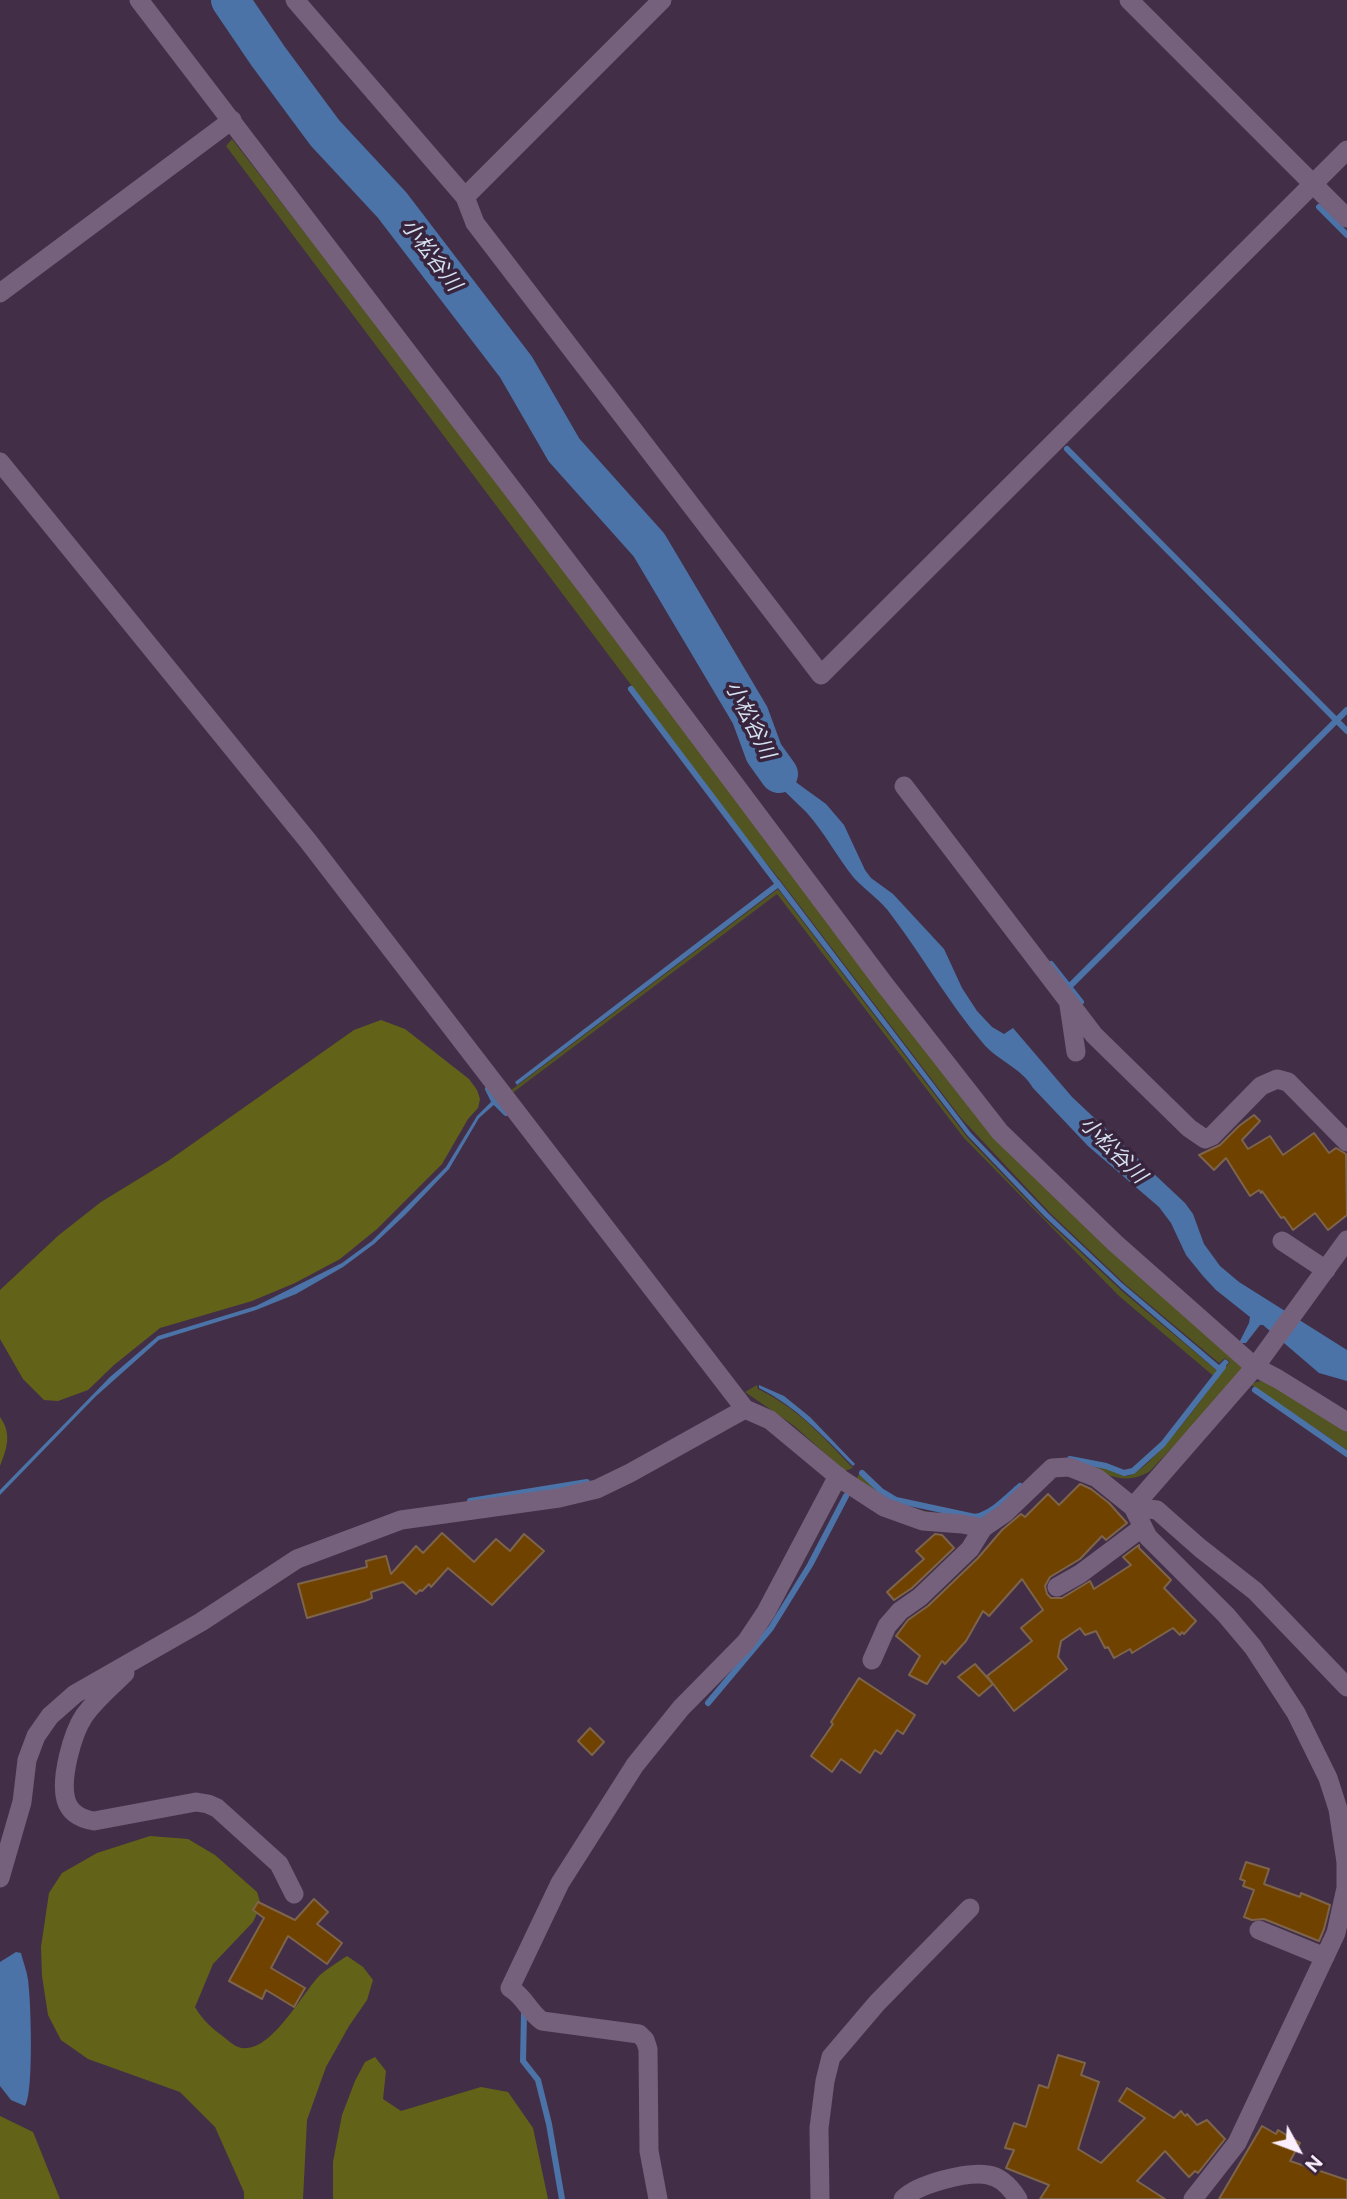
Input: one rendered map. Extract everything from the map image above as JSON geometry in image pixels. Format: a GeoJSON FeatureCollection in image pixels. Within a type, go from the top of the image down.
{"type":"FeatureCollection","features":[{"type":"Feature","properties":{"kind":"street"},"geometry":{"type":"LineString","coordinates":[[139,0],[885,985],[1000,1132],[1115,1244],[1278,1379],[1347,1422]]}},
{"type":"Feature","properties":{"kind":"street"},"geometry":{"type":"LineString","coordinates":[[295,0],[465,197],[475,223],[821,675],[1347,150]]}},
{"type":"Feature","properties":{"kind":"street"},"geometry":{"type":"LineString","coordinates":[[465,197],[662,0]]}},
{"type":"Feature","properties":{"kind":"street"},"geometry":{"type":"LineString","coordinates":[[1129,0],[1347,218]]}},
{"type":"Feature","properties":{"kind":"street"},"geometry":{"type":"LineString","coordinates":[[0,293],[232,120]]}},
{"type":"Feature","properties":{"kind":"street"},"geometry":{"type":"LineString","coordinates":[[0,462],[308,841],[745,1409],[770,1420],[838,1476],[884,1507],[923,1521],[982,1528]]}},
{"type":"Feature","properties":{"kind":"street"},"geometry":{"type":"LineString","coordinates":[[904,786],[1094,1035],[1189,1128],[1205,1139],[1212,1136],[1261,1086],[1277,1079],[1288,1082],[1347,1142]]}},
{"type":"Feature","properties":{"kind":"street"},"geometry":{"type":"LineString","coordinates":[[1069,1003],[1076,1052]]}},
{"type":"Feature","properties":{"kind":"street"},"geometry":{"type":"LineString","coordinates":[[1133,1507],[1259,1361],[1347,1240]]}},
{"type":"Feature","properties":{"kind":"street"},"geometry":{"type":"LineString","coordinates":[[1282,1241],[1323,1274]]}},
{"type":"Feature","properties":{"kind":"street"},"geometry":{"type":"LineString","coordinates":[[0,1878],[22,1802],[27,1760],[36,1736],[50,1716],[75,1694],[201,1622],[298,1559],[401,1520],[559,1498],[597,1489],[745,1409]]}},
{"type":"Feature","properties":{"kind":"street"},"geometry":{"type":"LineString","coordinates":[[872,1660],[887,1626],[900,1611],[920,1597],[970,1549],[982,1528],[1005,1513],[1052,1468],[1069,1467],[1097,1478],[1133,1507],[1149,1537],[1226,1615],[1253,1647],[1296,1713],[1328,1778],[1338,1809],[1346,1862],[1346,1888],[1336,1933],[1237,2143],[1193,2199]]}},
{"type":"Feature","properties":{"kind":"street"},"geometry":{"type":"LineString","coordinates":[[658,2199],[649,2151],[650,2087],[645,2040],[639,2034],[542,2021],[534,2015],[522,1996],[510,1988],[561,1883],[635,1765],[681,1707],[746,1642],[766,1612],[838,1476]]}},
{"type":"Feature","properties":{"kind":"street"},"geometry":{"type":"LineString","coordinates":[[1133,1507],[1157,1510],[1255,1591],[1347,1687]]}},
{"type":"Feature","properties":{"kind":"street"},"geometry":{"type":"LineString","coordinates":[[1057,1587],[1080,1574],[1143,1527]]}},
{"type":"Feature","properties":{"kind":"street"},"geometry":{"type":"LineString","coordinates":[[138,1660],[94,1703],[76,1731],[65,1781],[69,1806],[79,1818],[94,1821],[196,1802],[208,1804],[217,1808],[279,1864],[293,1894]]}},
{"type":"Feature","properties":{"kind":"street"},"geometry":{"type":"LineString","coordinates":[[820,2199],[819,2128],[831,2057],[877,2003],[970,1908]]}},
{"type":"Feature","properties":{"kind":"street"},"geometry":{"type":"LineString","coordinates":[[1259,1930],[1325,1957]]}},
{"type":"Feature","properties":{"kind":"street"},"geometry":{"type":"LineString","coordinates":[[903,2199],[922,2186],[979,2174],[990,2175],[1006,2183],[1018,2199]]}},
{"type":"Feature","properties":{"kind":"shaded area"},"geometry":{"type":"Polygon","coordinates":[[[232,139],[661,691],[968,1098],[1061,1197],[1238,1357],[1242,1364],[1241,1375],[1150,1471],[1138,1477],[1126,1478],[1071,1463],[1058,1463],[1040,1471],[990,1516],[979,1520],[965,1521],[933,1518],[900,1509],[876,1498],[856,1480],[859,1474],[884,1496],[912,1508],[975,1519],[984,1517],[1040,1470],[1057,1461],[1088,1463],[1125,1476],[1134,1473],[1160,1451],[1217,1379],[1119,1296],[964,1138],[777,894],[511,1094],[510,1091],[778,889],[967,1137],[1044,1218],[1123,1292],[1220,1373],[1230,1362],[1225,1358],[1219,1363],[1126,1285],[1050,1213],[961,1118],[749,842],[226,146],[232,139]]]}},
{"type":"Feature","properties":{"kind":"shaded area"},"geometry":{"type":"Polygon","coordinates":[[[381,1020],[405,1029],[469,1079],[477,1090],[480,1099],[478,1108],[468,1119],[442,1164],[377,1229],[340,1259],[295,1283],[252,1301],[160,1328],[88,1390],[58,1401],[44,1400],[23,1379],[0,1339],[0,1290],[59,1235],[101,1202],[168,1161],[354,1030],[381,1020]]]}},
{"type":"Feature","properties":{"kind":"shaded area"},"geometry":{"type":"Polygon","coordinates":[[[1264,1380],[1347,1427],[1347,1450],[1250,1384],[1264,1380]]]}},
{"type":"Feature","properties":{"kind":"shaded area"},"geometry":{"type":"Polygon","coordinates":[[[757,1385],[758,1389],[786,1405],[809,1424],[853,1468],[845,1471],[793,1425],[745,1392],[757,1385]]]}},
{"type":"Feature","properties":{"kind":"shaded area"},"geometry":{"type":"Polygon","coordinates":[[[0,1417],[6,1429],[7,1441],[0,1466],[0,1417]]]}},
{"type":"Feature","properties":{"kind":"shaded area"},"geometry":{"type":"Polygon","coordinates":[[[150,1836],[188,1839],[215,1855],[257,1892],[261,1905],[253,1922],[213,1964],[195,2007],[208,2024],[234,2045],[250,2048],[273,2034],[320,1975],[347,1956],[363,1967],[373,1980],[367,2000],[326,2067],[307,2120],[303,2199],[244,2199],[244,2192],[215,2127],[180,2092],[88,2059],[61,2040],[48,2015],[41,1947],[49,1893],[62,1873],[97,1853],[150,1836]]]}},
{"type":"Feature","properties":{"kind":"shaded area"},"geometry":{"type":"Polygon","coordinates":[[[375,2057],[386,2071],[383,2099],[401,2111],[481,2087],[508,2092],[533,2128],[548,2199],[333,2199],[333,2162],[342,2115],[365,2062],[375,2057]]]}},
{"type":"Feature","properties":{"kind":"shaded area"},"geometry":{"type":"Polygon","coordinates":[[[0,2116],[33,2132],[60,2199],[0,2199],[0,2116]]]}},
{"type":"Feature","properties":{"kind":"water"},"geometry":{"type":"Polygon","coordinates":[[[748,722],[772,741],[777,758],[797,783],[826,804],[844,825],[871,878],[893,894],[944,949],[962,988],[977,1011],[992,1027],[1004,1034],[1013,1028],[1072,1097],[1185,1203],[1193,1214],[1204,1244],[1220,1266],[1239,1282],[1347,1350],[1347,1381],[1319,1373],[1263,1325],[1260,1325],[1246,1343],[1239,1343],[1250,1317],[1203,1276],[1186,1255],[1171,1223],[1159,1207],[1088,1146],[1022,1075],[982,1042],[888,911],[854,878],[807,813],[760,763],[750,738],[748,722]]]}},
{"type":"Feature","properties":{"kind":"water"},"geometry":{"type":"Polygon","coordinates":[[[779,880],[971,1133],[1049,1214],[1122,1283],[1219,1365],[1225,1359],[1229,1362],[1220,1373],[1122,1289],[1045,1217],[967,1135],[778,888],[517,1085],[515,1082],[779,880]]]}},
{"type":"Feature","properties":{"kind":"water"},"geometry":{"type":"Polygon","coordinates":[[[494,1099],[496,1103],[479,1118],[449,1169],[374,1244],[343,1267],[296,1294],[256,1310],[159,1340],[95,1397],[0,1495],[0,1490],[110,1377],[158,1336],[256,1306],[342,1263],[372,1241],[446,1167],[477,1116],[494,1099]]]}},
{"type":"Feature","properties":{"kind":"water"},"geometry":{"type":"Polygon","coordinates":[[[759,1385],[784,1396],[810,1417],[855,1464],[853,1466],[809,1423],[786,1404],[759,1388],[759,1385]]]}},
{"type":"Feature","properties":{"kind":"water"},"geometry":{"type":"Polygon","coordinates":[[[16,1952],[21,1953],[27,1973],[30,2006],[31,2066],[25,2106],[11,2100],[0,2086],[0,1962],[16,1952]]]}},
{"type":"Feature","properties":{"kind":"building"},"geometry":{"type":"Polygon","coordinates":[[[1254,1115],[1260,1121],[1242,1140],[1248,1149],[1270,1136],[1283,1155],[1314,1133],[1329,1153],[1336,1148],[1346,1154],[1347,1215],[1328,1230],[1315,1213],[1293,1230],[1262,1191],[1250,1196],[1226,1158],[1214,1170],[1199,1155],[1220,1145],[1254,1115]]]}},
{"type":"Feature","properties":{"kind":"building"},"geometry":{"type":"Polygon","coordinates":[[[1080,1484],[1109,1503],[1127,1523],[1106,1540],[1102,1536],[1080,1559],[1050,1577],[1045,1586],[1047,1594],[1051,1598],[1062,1598],[1090,1581],[1094,1589],[1131,1565],[1123,1557],[1139,1545],[1171,1580],[1164,1588],[1196,1621],[1184,1634],[1182,1632],[1180,1635],[1173,1628],[1132,1653],[1130,1649],[1114,1658],[1096,1631],[1085,1635],[1080,1628],[1061,1641],[1058,1657],[1067,1669],[1014,1711],[987,1676],[1032,1641],[1021,1628],[1043,1610],[1022,1579],[989,1616],[983,1611],[966,1641],[945,1664],[942,1661],[927,1684],[909,1675],[920,1656],[896,1636],[908,1620],[928,1606],[1021,1514],[1025,1517],[1048,1494],[1059,1505],[1080,1484]]]}},
{"type":"Feature","properties":{"kind":"building"},"geometry":{"type":"Polygon","coordinates":[[[442,1533],[474,1562],[496,1539],[510,1551],[524,1534],[544,1551],[492,1605],[448,1568],[431,1587],[429,1584],[416,1594],[403,1582],[371,1592],[372,1598],[365,1601],[307,1618],[298,1584],[367,1567],[366,1561],[386,1556],[391,1574],[416,1546],[423,1553],[442,1533]]]}},
{"type":"Feature","properties":{"kind":"building"},"geometry":{"type":"Polygon","coordinates":[[[935,1534],[942,1535],[954,1548],[912,1588],[894,1600],[887,1592],[924,1559],[916,1551],[935,1534]]]}},
{"type":"Feature","properties":{"kind":"building"},"geometry":{"type":"Polygon","coordinates":[[[975,1664],[993,1684],[979,1696],[958,1677],[975,1664]]]}},
{"type":"Feature","properties":{"kind":"building"},"geometry":{"type":"Polygon","coordinates":[[[859,1678],[915,1715],[903,1734],[897,1730],[881,1754],[875,1750],[860,1773],[841,1759],[832,1772],[811,1756],[859,1678]]]}},
{"type":"Feature","properties":{"kind":"building"},"geometry":{"type":"Polygon","coordinates":[[[590,1728],[604,1742],[592,1755],[578,1741],[590,1728]]]}},
{"type":"Feature","properties":{"kind":"building"},"geometry":{"type":"Polygon","coordinates":[[[1246,1862],[1269,1869],[1264,1884],[1300,1897],[1301,1893],[1330,1905],[1319,1941],[1264,1919],[1252,1920],[1244,1917],[1254,1890],[1243,1886],[1245,1881],[1240,1879],[1246,1862]]]}},
{"type":"Feature","properties":{"kind":"building"},"geometry":{"type":"Polygon","coordinates":[[[314,1899],[328,1912],[317,1924],[342,1943],[327,1964],[288,1936],[271,1968],[305,1988],[294,2007],[266,1990],[262,1999],[229,1981],[264,1918],[253,1910],[258,1902],[295,1920],[314,1899]]]}},
{"type":"Feature","properties":{"kind":"building"},"geometry":{"type":"Polygon","coordinates":[[[1058,2055],[1085,2063],[1081,2075],[1099,2082],[1078,2149],[1101,2163],[1145,2118],[1119,2101],[1127,2088],[1174,2118],[1181,2111],[1197,2125],[1207,2120],[1225,2139],[1198,2173],[1195,2171],[1189,2177],[1165,2151],[1137,2181],[1165,2199],[1040,2199],[1049,2185],[1006,2168],[1014,2150],[1005,2148],[1014,2123],[1026,2127],[1039,2085],[1048,2088],[1058,2055]]]}},
{"type":"Feature","properties":{"kind":"building"},"geometry":{"type":"Polygon","coordinates":[[[1262,2126],[1276,2134],[1278,2130],[1300,2143],[1290,2161],[1347,2180],[1347,2199],[1219,2199],[1262,2126]]]}},
{"type":"Feature","properties":{"kind":"waterway","name":"小松谷川"},"geometry":{"type":"LineString","coordinates":[[230,0],[325,133],[392,205],[516,367],[564,450],[649,545],[750,715],[764,753],[779,774]]}},
{"type":"Feature","properties":{"kind":"waterway"},"geometry":{"type":"LineString","coordinates":[[1319,207],[1347,235]]}},
{"type":"Feature","properties":{"kind":"waterway"},"geometry":{"type":"LineString","coordinates":[[1067,449],[1347,731]]}},
{"type":"Feature","properties":{"kind":"waterway"},"geometry":{"type":"LineString","coordinates":[[631,689],[778,884]]}},
{"type":"Feature","properties":{"kind":"waterway"},"geometry":{"type":"LineString","coordinates":[[1070,986],[1347,710]]}},
{"type":"Feature","properties":{"kind":"waterway"},"geometry":{"type":"LineString","coordinates":[[1051,964],[1081,1002]]}},
{"type":"Feature","properties":{"kind":"waterway"},"geometry":{"type":"LineString","coordinates":[[488,1089],[494,1101],[506,1113]]}},
{"type":"Feature","properties":{"kind":"waterway"},"geometry":{"type":"LineString","coordinates":[[1070,1459],[1106,1466],[1124,1473],[1133,1471],[1163,1444],[1223,1367]]}},
{"type":"Feature","properties":{"kind":"waterway"},"geometry":{"type":"LineString","coordinates":[[1255,1390],[1347,1454]]}},
{"type":"Feature","properties":{"kind":"waterway"},"geometry":{"type":"LineString","coordinates":[[862,1473],[881,1491],[896,1500],[975,1517],[993,1509],[1020,1486]]}},
{"type":"Feature","properties":{"kind":"waterway"},"geometry":{"type":"LineString","coordinates":[[470,1501],[587,1482]]}},
{"type":"Feature","properties":{"kind":"waterway"},"geometry":{"type":"LineString","coordinates":[[708,1703],[771,1628],[810,1565],[846,1496]]}},
{"type":"Feature","properties":{"kind":"waterway"},"geometry":{"type":"LineString","coordinates":[[524,2014],[523,2061],[538,2080],[562,2199]]}}]}
